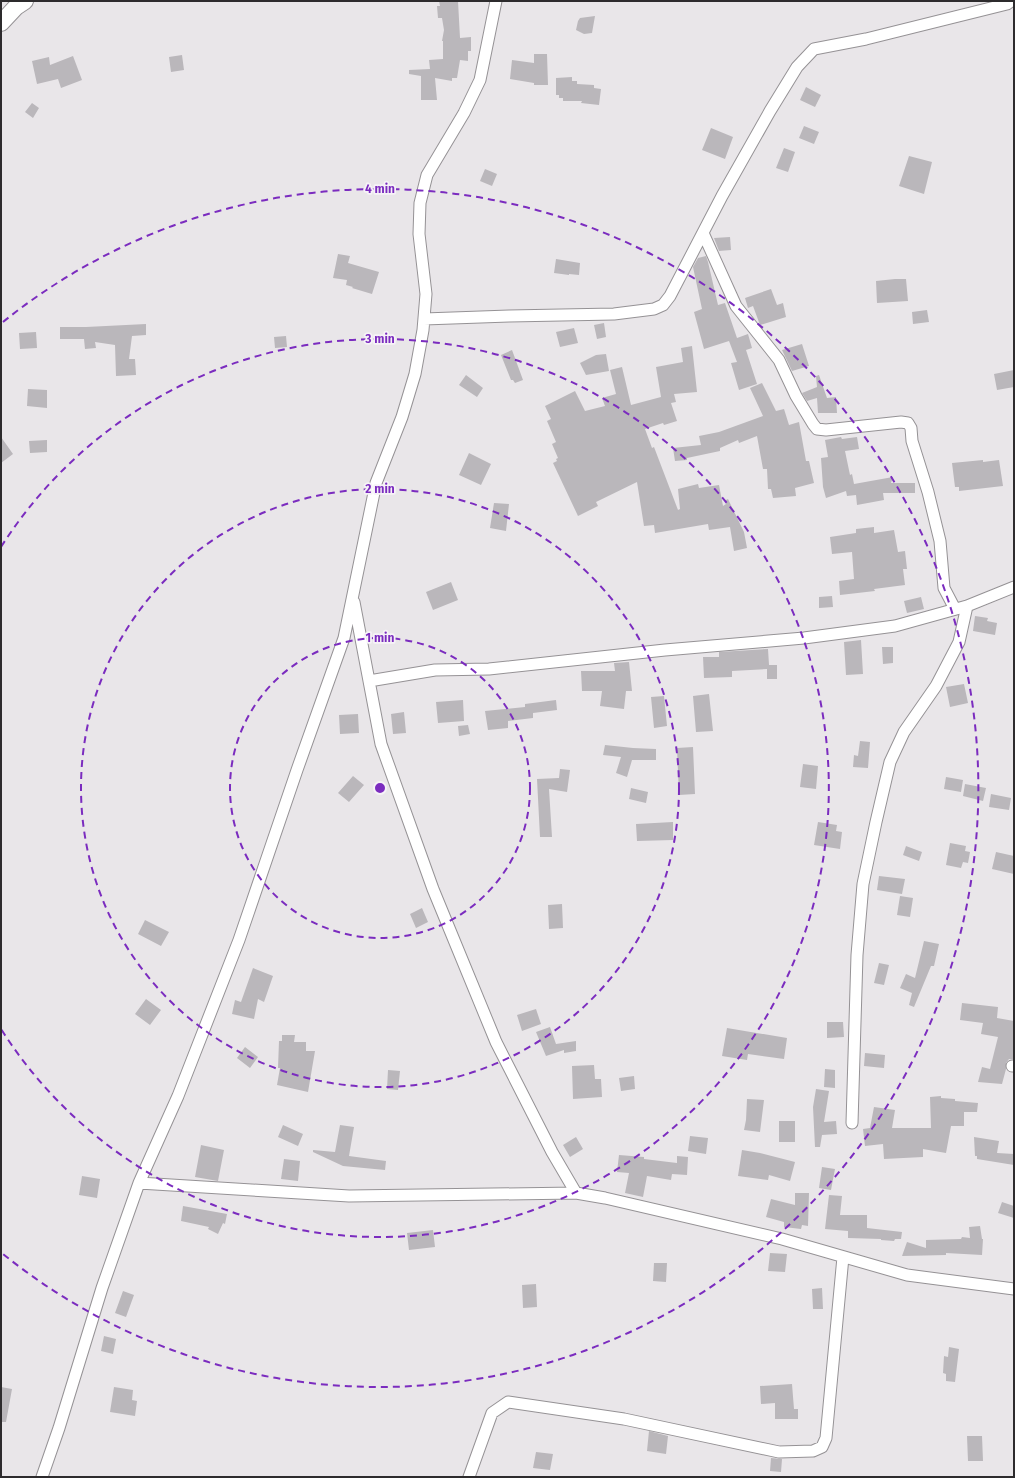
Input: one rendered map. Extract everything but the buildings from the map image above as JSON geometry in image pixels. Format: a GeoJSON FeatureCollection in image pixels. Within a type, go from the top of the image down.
{"type":"FeatureCollection","features":[{"type":"Feature","properties":{"kind":"street"},"geometry":{"type":"LineString","coordinates":[[1,23],[16,7],[25,1]]}},
{"type":"Feature","properties":{"kind":"street"},"geometry":{"type":"LineString","coordinates":[[42,1477],[59,1428],[102,1288],[139,1183],[178,1096],[239,940],[344,638],[376,483],[402,417],[415,374],[423,330],[426,294],[420,234],[420,204],[426,175],[464,113],[480,80],[496,1]]}},
{"type":"Feature","properties":{"kind":"street"},"geometry":{"type":"LineString","coordinates":[[424,319],[614,314],[654,309],[663,305],[670,296],[726,190],[774,105],[797,67],[814,49],[866,39],[1006,4],[1011,1]]}},
{"type":"Feature","properties":{"kind":"street"},"geometry":{"type":"LineString","coordinates":[[703,233],[736,306],[779,360],[796,396],[817,428],[826,430],[901,422],[908,423],[911,428],[912,441],[928,492],[940,541],[944,588],[955,609]]}},
{"type":"Feature","properties":{"kind":"street"},"geometry":{"type":"LineString","coordinates":[[369,681],[435,670],[489,669],[664,650],[804,638],[895,626],[967,606],[1014,587]]}},
{"type":"Feature","properties":{"kind":"street"},"geometry":{"type":"LineString","coordinates":[[353,598],[382,744],[432,889],[496,1042],[552,1152],[576,1194]]}},
{"type":"Feature","properties":{"kind":"street"},"geometry":{"type":"LineString","coordinates":[[852,1123],[857,955],[863,884],[876,822],[890,762],[904,732],[936,686],[959,642],[967,606]]}},
{"type":"Feature","properties":{"kind":"street"},"geometry":{"type":"LineString","coordinates":[[139,1183],[349,1196],[576,1194],[604,1198],[687,1216],[782,1239],[907,1275],[1014,1289]]}},
{"type":"Feature","properties":{"kind":"street"},"geometry":{"type":"LineString","coordinates":[[469,1477],[492,1413],[508,1402],[624,1419],[779,1452],[813,1451],[822,1448],[826,1438],[844,1257]]}}]}
